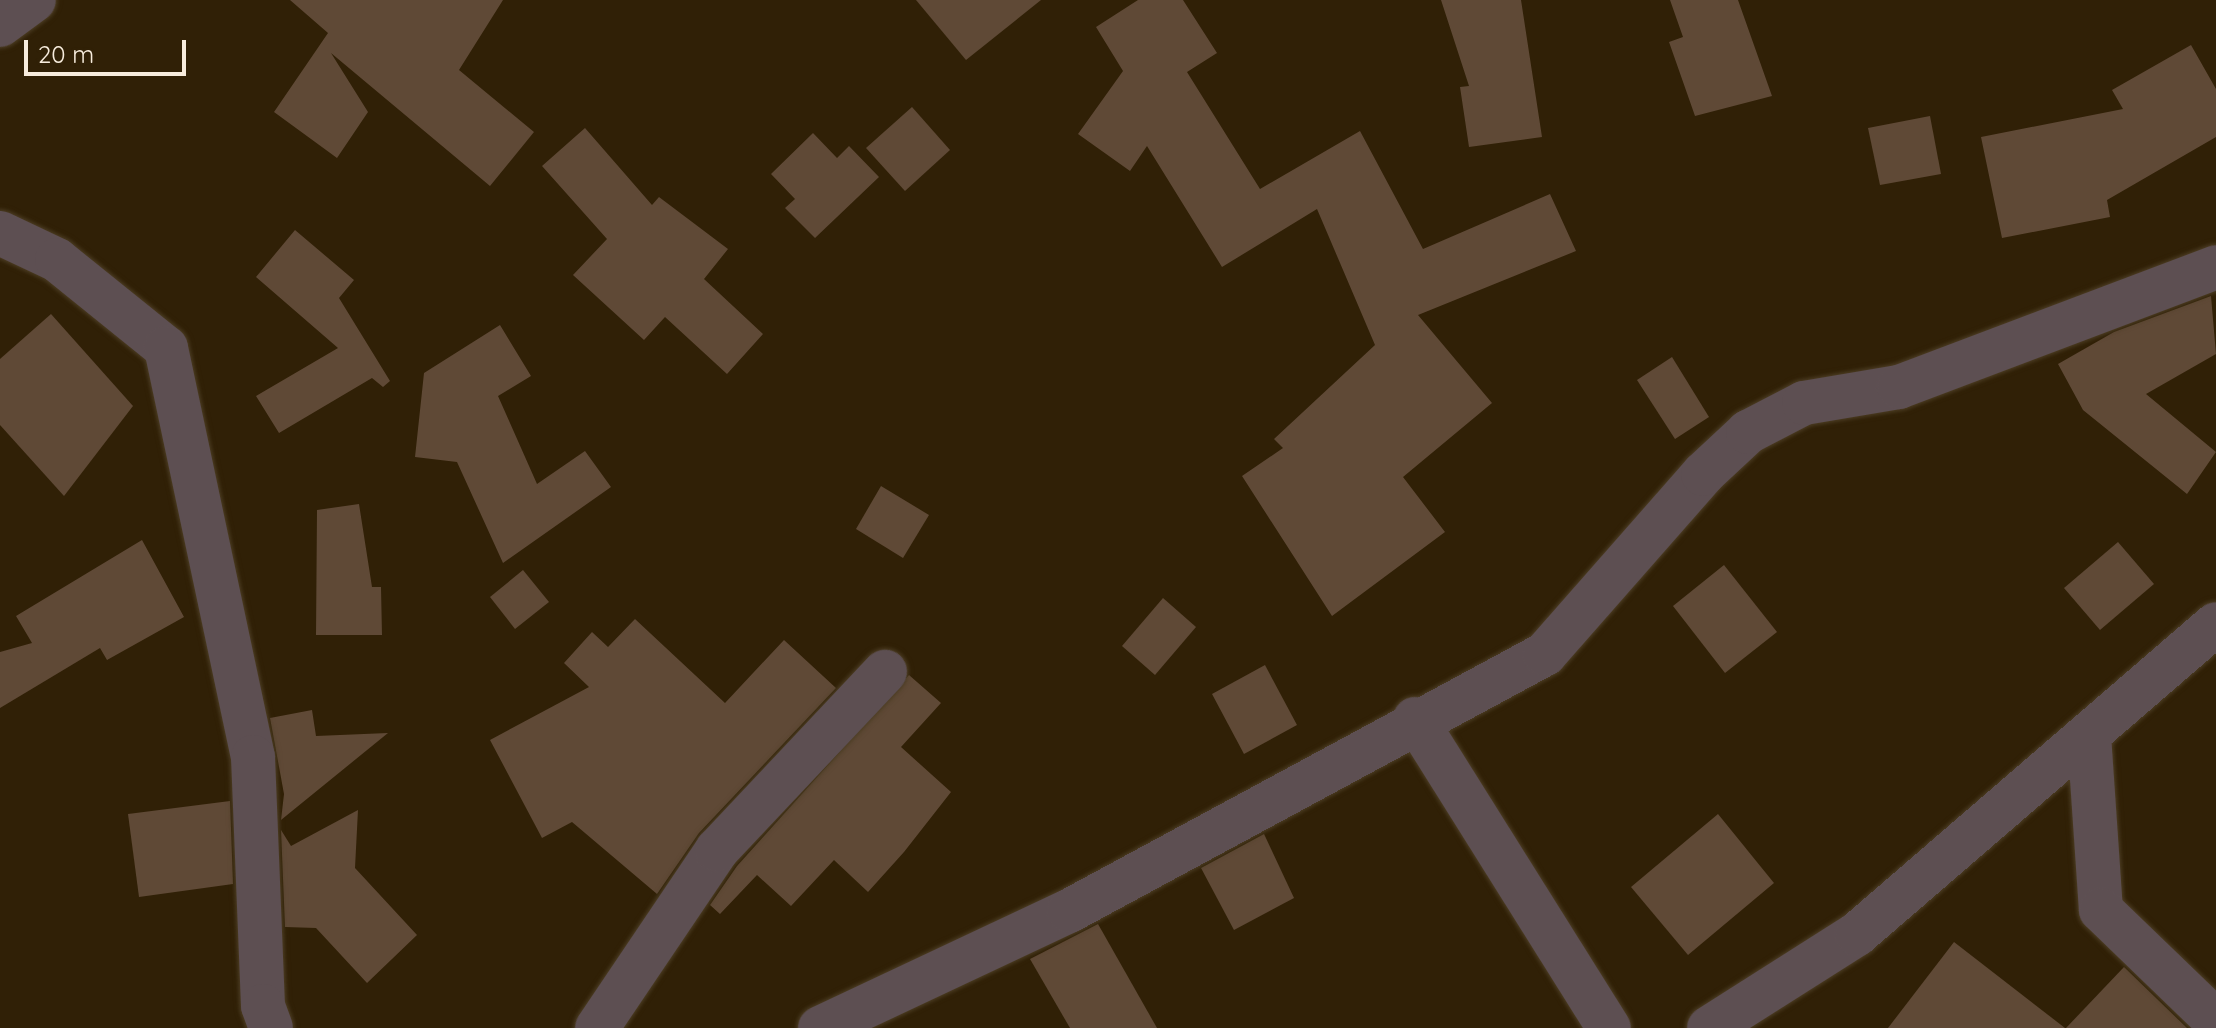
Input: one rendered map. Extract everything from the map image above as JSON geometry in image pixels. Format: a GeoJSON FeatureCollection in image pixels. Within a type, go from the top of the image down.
{"type":"FeatureCollection","features":[{"type":"Feature","properties":{"kind":"street"},"geometry":{"type":"LineString","coordinates":[[0,25],[34,0]]}},
{"type":"Feature","properties":{"kind":"street"},"geometry":{"type":"LineString","coordinates":[[0,233],[57,260],[166,348],[253,757],[263,1006],[271,1028]]}},
{"type":"Feature","properties":{"kind":"street"},"geometry":{"type":"LineString","coordinates":[[820,1028],[1069,911],[1415,719],[1545,654],[1703,474],[1748,432],[1804,403],[1899,387],[2216,267]]}},
{"type":"Feature","properties":{"kind":"street"},"geometry":{"type":"LineString","coordinates":[[1709,1028],[1857,934],[2216,624]]}},
{"type":"Feature","properties":{"kind":"street"},"geometry":{"type":"LineString","coordinates":[[597,1028],[717,850],[885,672]]}},
{"type":"Feature","properties":{"kind":"street"},"geometry":{"type":"LineString","coordinates":[[1415,719],[1609,1028]]}},
{"type":"Feature","properties":{"kind":"street"},"geometry":{"type":"LineString","coordinates":[[2089,735],[2101,910],[2216,1021]]}},
{"type":"Feature","properties":{"kind":"building"},"geometry":{"type":"Polygon","coordinates":[[[290,0],[503,0],[459,70],[534,132],[490,186],[331,53],[368,112],[337,158],[274,112],[328,33],[290,0]]]}},
{"type":"Feature","properties":{"kind":"building"},"geometry":{"type":"Polygon","coordinates":[[[916,0],[1041,0],[966,60],[916,0]]]}},
{"type":"Feature","properties":{"kind":"building"},"geometry":{"type":"Polygon","coordinates":[[[1138,0],[1183,0],[1217,53],[1187,72],[1260,189],[1360,131],[1423,249],[1550,194],[1576,251],[1418,315],[1492,403],[1403,477],[1445,532],[1332,616],[1242,476],[1283,448],[1274,439],[1375,345],[1317,209],[1222,267],[1147,146],[1130,171],[1078,134],[1123,71],[1096,27],[1138,0]]]}},
{"type":"Feature","properties":{"kind":"building"},"geometry":{"type":"Polygon","coordinates":[[[1441,0],[1521,0],[1542,137],[1469,147],[1460,87],[1469,86],[1441,0]]]}},
{"type":"Feature","properties":{"kind":"building"},"geometry":{"type":"Polygon","coordinates":[[[1670,0],[1738,0],[1772,96],[1695,116],[1669,42],[1683,37],[1670,0]]]}},
{"type":"Feature","properties":{"kind":"building"},"geometry":{"type":"Polygon","coordinates":[[[2191,45],[2216,89],[2216,137],[2107,200],[2110,217],[2002,238],[1981,137],[2123,109],[2112,90],[2191,45]]]}},
{"type":"Feature","properties":{"kind":"building"},"geometry":{"type":"Polygon","coordinates":[[[912,107],[950,150],[905,191],[866,148],[912,107]]]}},
{"type":"Feature","properties":{"kind":"building"},"geometry":{"type":"Polygon","coordinates":[[[1930,116],[1941,174],[1880,185],[1868,128],[1930,116]]]}},
{"type":"Feature","properties":{"kind":"building"},"geometry":{"type":"Polygon","coordinates":[[[585,128],[652,205],[659,197],[728,249],[704,279],[763,334],[727,374],[665,317],[644,340],[573,275],[607,239],[542,166],[585,128]]]}},
{"type":"Feature","properties":{"kind":"building"},"geometry":{"type":"Polygon","coordinates":[[[813,133],[837,158],[849,146],[879,177],[815,238],[785,208],[795,199],[771,174],[813,133]]]}},
{"type":"Feature","properties":{"kind":"building"},"geometry":{"type":"Polygon","coordinates":[[[295,230],[354,280],[339,298],[390,381],[383,387],[372,378],[279,433],[256,396],[338,348],[256,277],[295,230]]]}},
{"type":"Feature","properties":{"kind":"building"},"geometry":{"type":"Polygon","coordinates":[[[2211,296],[2216,354],[2146,394],[2216,452],[2187,494],[2083,410],[2058,364],[2114,332],[2211,296]]]}},
{"type":"Feature","properties":{"kind":"building"},"geometry":{"type":"Polygon","coordinates":[[[51,314],[133,406],[64,496],[0,425],[0,359],[51,314]]]}},
{"type":"Feature","properties":{"kind":"building"},"geometry":{"type":"Polygon","coordinates":[[[500,325],[531,376],[498,396],[537,484],[585,451],[611,487],[503,563],[457,462],[415,457],[424,373],[500,325]]]}},
{"type":"Feature","properties":{"kind":"building"},"geometry":{"type":"Polygon","coordinates":[[[1672,357],[1709,417],[1675,439],[1637,380],[1672,357]]]}},
{"type":"Feature","properties":{"kind":"building"},"geometry":{"type":"Polygon","coordinates":[[[881,486],[929,515],[903,558],[856,529],[881,486]]]}},
{"type":"Feature","properties":{"kind":"building"},"geometry":{"type":"Polygon","coordinates":[[[359,504],[372,587],[381,587],[382,635],[316,635],[317,510],[359,504]]]}},
{"type":"Feature","properties":{"kind":"building"},"geometry":{"type":"Polygon","coordinates":[[[142,540],[184,617],[107,660],[100,648],[0,708],[0,652],[32,643],[16,616],[142,540]]]}},
{"type":"Feature","properties":{"kind":"building"},"geometry":{"type":"Polygon","coordinates":[[[2118,542],[2154,584],[2100,630],[2064,588],[2118,542]]]}},
{"type":"Feature","properties":{"kind":"building"},"geometry":{"type":"Polygon","coordinates":[[[1724,565],[1777,632],[1725,673],[1673,606],[1724,565]]]}},
{"type":"Feature","properties":{"kind":"building"},"geometry":{"type":"Polygon","coordinates":[[[523,570],[549,602],[515,629],[490,597],[523,570]]]}},
{"type":"Feature","properties":{"kind":"building"},"geometry":{"type":"Polygon","coordinates":[[[1163,598],[1196,627],[1155,675],[1122,646],[1163,598]]]}},
{"type":"Feature","properties":{"kind":"building"},"geometry":{"type":"Polygon","coordinates":[[[635,619],[725,703],[784,640],[836,688],[699,833],[657,894],[572,822],[542,838],[490,740],[589,687],[564,663],[592,632],[608,647],[635,619]]]}},
{"type":"Feature","properties":{"kind":"building"},"geometry":{"type":"Polygon","coordinates":[[[1265,665],[1297,725],[1244,754],[1212,694],[1265,665]]]}},
{"type":"Feature","properties":{"kind":"building"},"geometry":{"type":"Polygon","coordinates":[[[909,675],[941,703],[901,747],[951,792],[904,852],[868,892],[834,860],[791,906],[757,875],[720,914],[710,905],[737,866],[909,675]]]}},
{"type":"Feature","properties":{"kind":"building"},"geometry":{"type":"Polygon","coordinates":[[[312,710],[316,736],[388,733],[281,820],[284,794],[270,718],[312,710]]]}},
{"type":"Feature","properties":{"kind":"building"},"geometry":{"type":"Polygon","coordinates":[[[230,801],[233,884],[139,897],[128,814],[230,801]]]}},
{"type":"Feature","properties":{"kind":"building"},"geometry":{"type":"Polygon","coordinates":[[[358,810],[355,868],[417,935],[367,983],[316,928],[285,927],[281,830],[291,846],[358,810]]]}},
{"type":"Feature","properties":{"kind":"building"},"geometry":{"type":"Polygon","coordinates":[[[1718,814],[1774,883],[1688,955],[1631,887],[1718,814]]]}},
{"type":"Feature","properties":{"kind":"building"},"geometry":{"type":"Polygon","coordinates":[[[1264,834],[1294,898],[1234,930],[1201,868],[1264,834]]]}},
{"type":"Feature","properties":{"kind":"building"},"geometry":{"type":"Polygon","coordinates":[[[1098,924],[1157,1028],[1070,1028],[1030,959],[1098,924]]]}},
{"type":"Feature","properties":{"kind":"building"},"geometry":{"type":"Polygon","coordinates":[[[1954,942],[2065,1028],[1888,1028],[1954,942]]]}},
{"type":"Feature","properties":{"kind":"building"},"geometry":{"type":"Polygon","coordinates":[[[2124,967],[2187,1028],[2066,1028],[2124,967]]]}}]}
